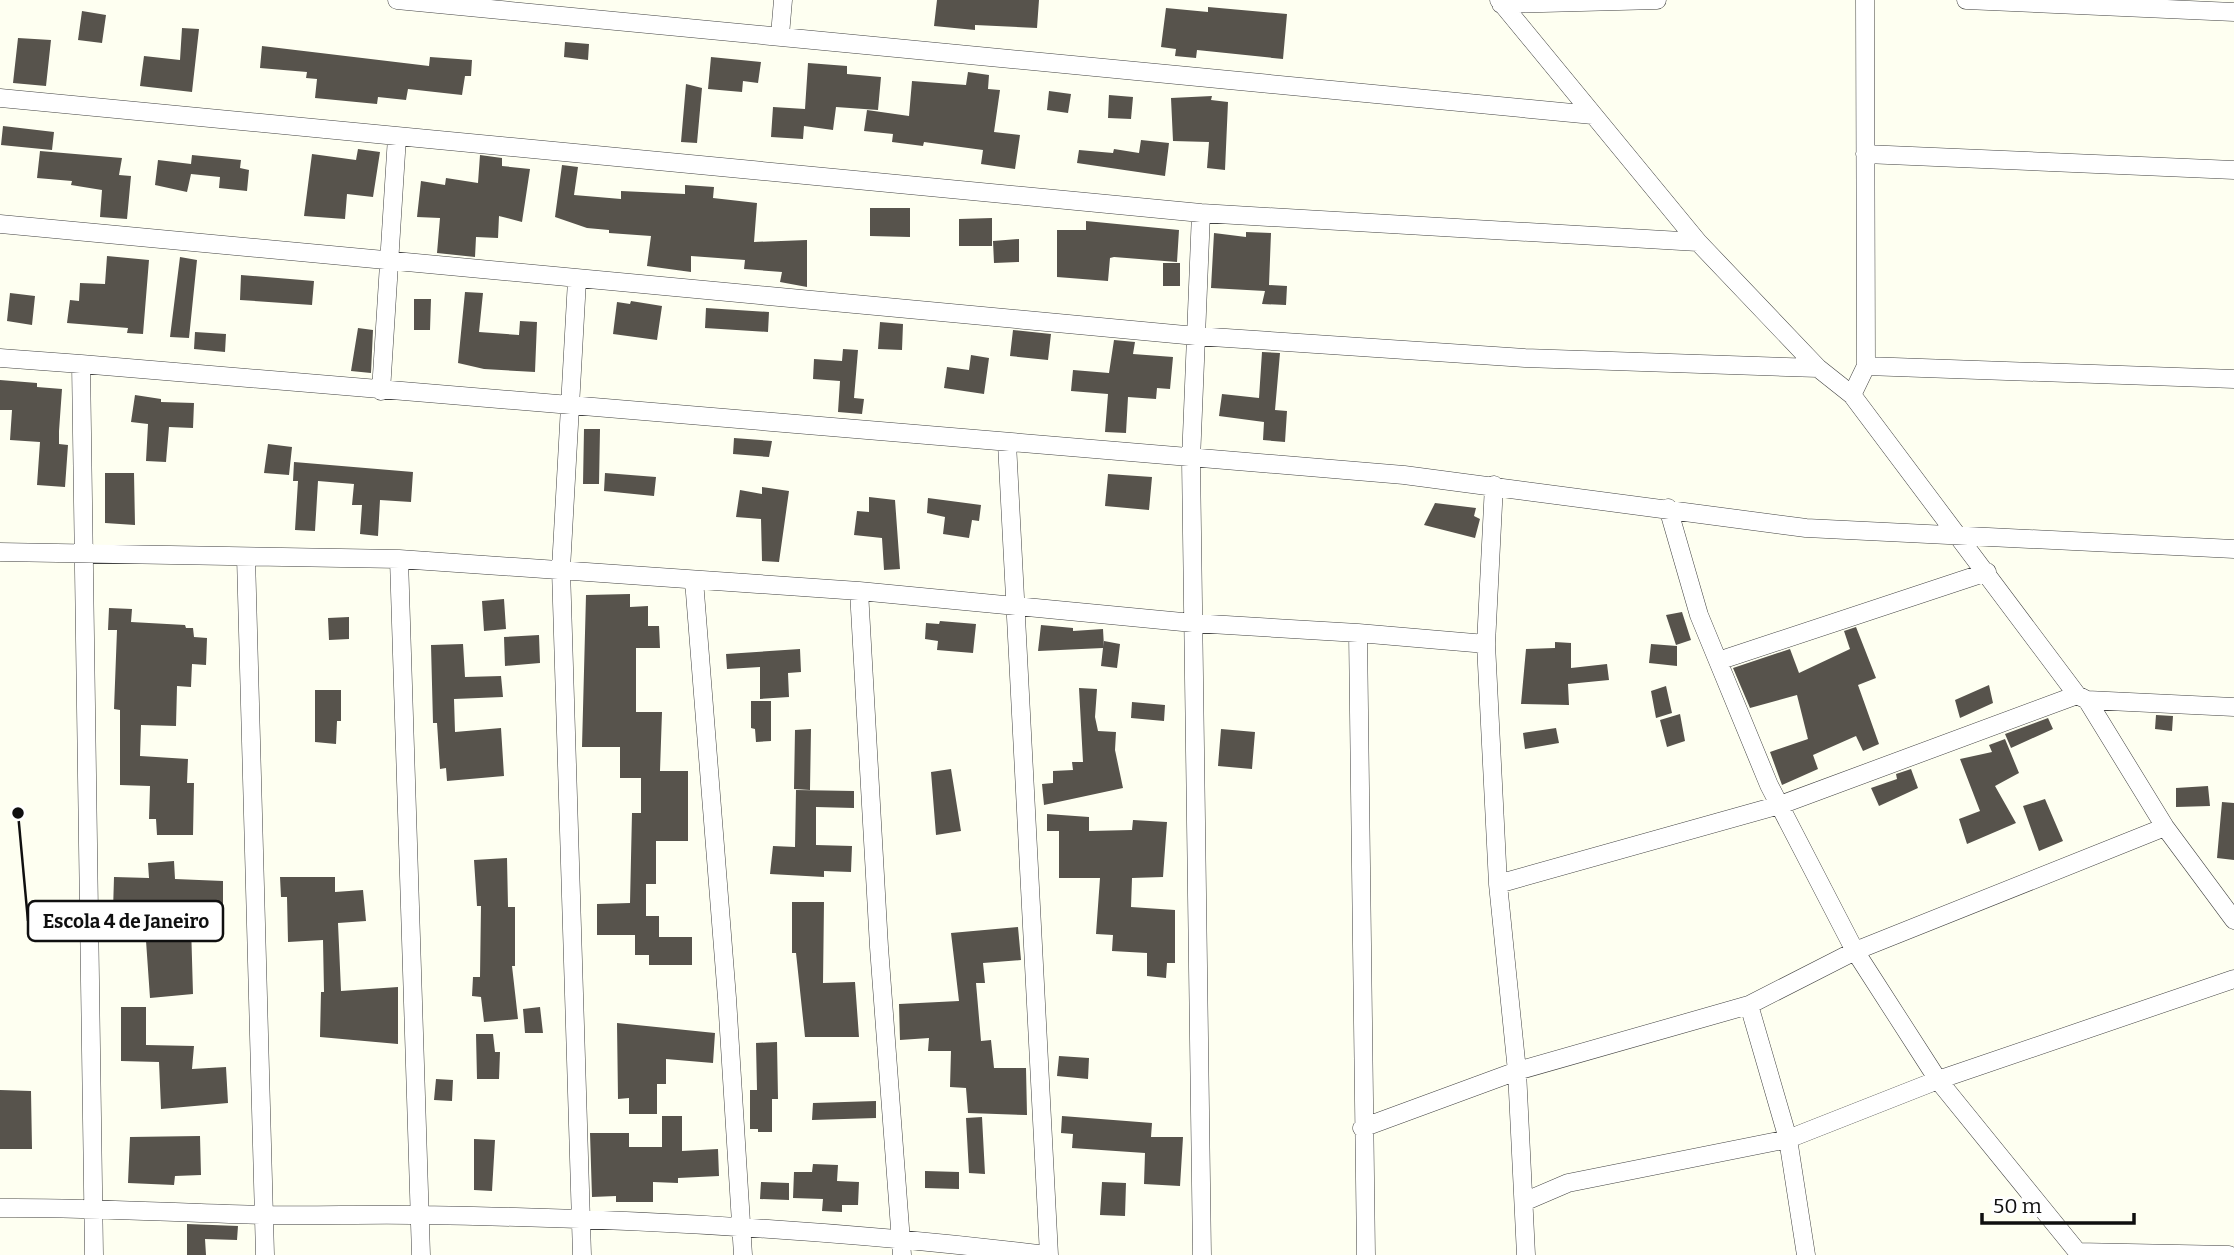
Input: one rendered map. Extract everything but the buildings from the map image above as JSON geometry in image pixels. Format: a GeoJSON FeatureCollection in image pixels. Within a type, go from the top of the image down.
{"type":"FeatureCollection","features":[{"type":"Feature","properties":{"kind":"street"},"geometry":{"type":"LineString","coordinates":[[397,0],[1593,115]]}},
{"type":"Feature","properties":{"kind":"street"},"geometry":{"type":"LineString","coordinates":[[780,35],[783,0]]}},
{"type":"Feature","properties":{"kind":"street"},"geometry":{"type":"LineString","coordinates":[[1500,2],[1657,0]]}},
{"type":"Feature","properties":{"kind":"street"},"geometry":{"type":"LineString","coordinates":[[1852,395],[1866,366],[1865,0]]}},
{"type":"Feature","properties":{"kind":"street"},"geometry":{"type":"LineString","coordinates":[[1965,0],[2234,12]]}},
{"type":"Feature","properties":{"kind":"street"},"geometry":{"type":"LineString","coordinates":[[1500,2],[1698,242],[1818,368],[1852,395],[2082,697],[2165,827],[2234,920]]}},
{"type":"Feature","properties":{"kind":"street"},"geometry":{"type":"LineString","coordinates":[[0,98],[1201,213],[1698,242]]}},
{"type":"Feature","properties":{"kind":"street"},"geometry":{"type":"LineString","coordinates":[[382,391],[397,137]]}},
{"type":"Feature","properties":{"kind":"street"},"geometry":{"type":"LineString","coordinates":[[1865,154],[2234,170]]}},
{"type":"Feature","properties":{"kind":"street"},"geometry":{"type":"LineString","coordinates":[[1201,213],[1191,460],[1202,1255]]}},
{"type":"Feature","properties":{"kind":"street"},"geometry":{"type":"LineString","coordinates":[[0,224],[1196,336],[1525,358],[1818,368]]}},
{"type":"Feature","properties":{"kind":"street"},"geometry":{"type":"LineString","coordinates":[[577,280],[561,569],[582,1255]]}},
{"type":"Feature","properties":{"kind":"street"},"geometry":{"type":"LineString","coordinates":[[0,358],[1494,485],[1806,528],[2234,549]]}},
{"type":"Feature","properties":{"kind":"street"},"geometry":{"type":"LineString","coordinates":[[81,364],[94,1255]]}},
{"type":"Feature","properties":{"kind":"street"},"geometry":{"type":"LineString","coordinates":[[1866,366],[2234,379]]}},
{"type":"Feature","properties":{"kind":"street"},"geometry":{"type":"LineString","coordinates":[[0,1208],[92,1207],[264,1215],[420,1215],[580,1221],[742,1229],[903,1246],[1049,1255],[1007,443]]}},
{"type":"Feature","properties":{"kind":"street"},"geometry":{"type":"LineString","coordinates":[[1494,485],[1486,644],[1498,884],[1517,1071],[1526,1201],[1526,1255]]}},
{"type":"Feature","properties":{"kind":"street"},"geometry":{"type":"LineString","coordinates":[[1668,508],[1699,615],[1780,805],[1855,951],[1938,1080],[2079,1253],[2229,1255]]}},
{"type":"Feature","properties":{"kind":"street"},"geometry":{"type":"LineString","coordinates":[[0,552],[399,558],[1014,604],[1192,623],[1486,644]]}},
{"type":"Feature","properties":{"kind":"street"},"geometry":{"type":"LineString","coordinates":[[246,556],[265,1255]]}},
{"type":"Feature","properties":{"kind":"street"},"geometry":{"type":"LineString","coordinates":[[399,558],[421,1255]]}},
{"type":"Feature","properties":{"kind":"street"},"geometry":{"type":"LineString","coordinates":[[1718,661],[1987,572]]}},
{"type":"Feature","properties":{"kind":"street"},"geometry":{"type":"LineString","coordinates":[[694,580],[743,1255]]}},
{"type":"Feature","properties":{"kind":"street"},"geometry":{"type":"LineString","coordinates":[[859,592],[880,947],[903,1246]]}},
{"type":"Feature","properties":{"kind":"street"},"geometry":{"type":"LineString","coordinates":[[1358,633],[1362,1128],[1366,1255]]}},
{"type":"Feature","properties":{"kind":"street"},"geometry":{"type":"LineString","coordinates":[[1498,884],[1780,805],[2082,697],[2234,707]]}},
{"type":"Feature","properties":{"kind":"street"},"geometry":{"type":"LineString","coordinates":[[1362,1128],[1517,1071],[1749,1005],[1855,951],[2165,827]]}},
{"type":"Feature","properties":{"kind":"street"},"geometry":{"type":"LineString","coordinates":[[1526,1201],[1568,1183],[1788,1139],[1938,1080],[2234,979]]}},
{"type":"Feature","properties":{"kind":"street"},"geometry":{"type":"LineString","coordinates":[[1749,1005],[1788,1139],[1806,1255]]}},
{"type":"Feature","properties":{"kind":"place","name":"Escola 4 de Janeiro"},"geometry":{"type":"Point","coordinates":[18,813]}}]}
